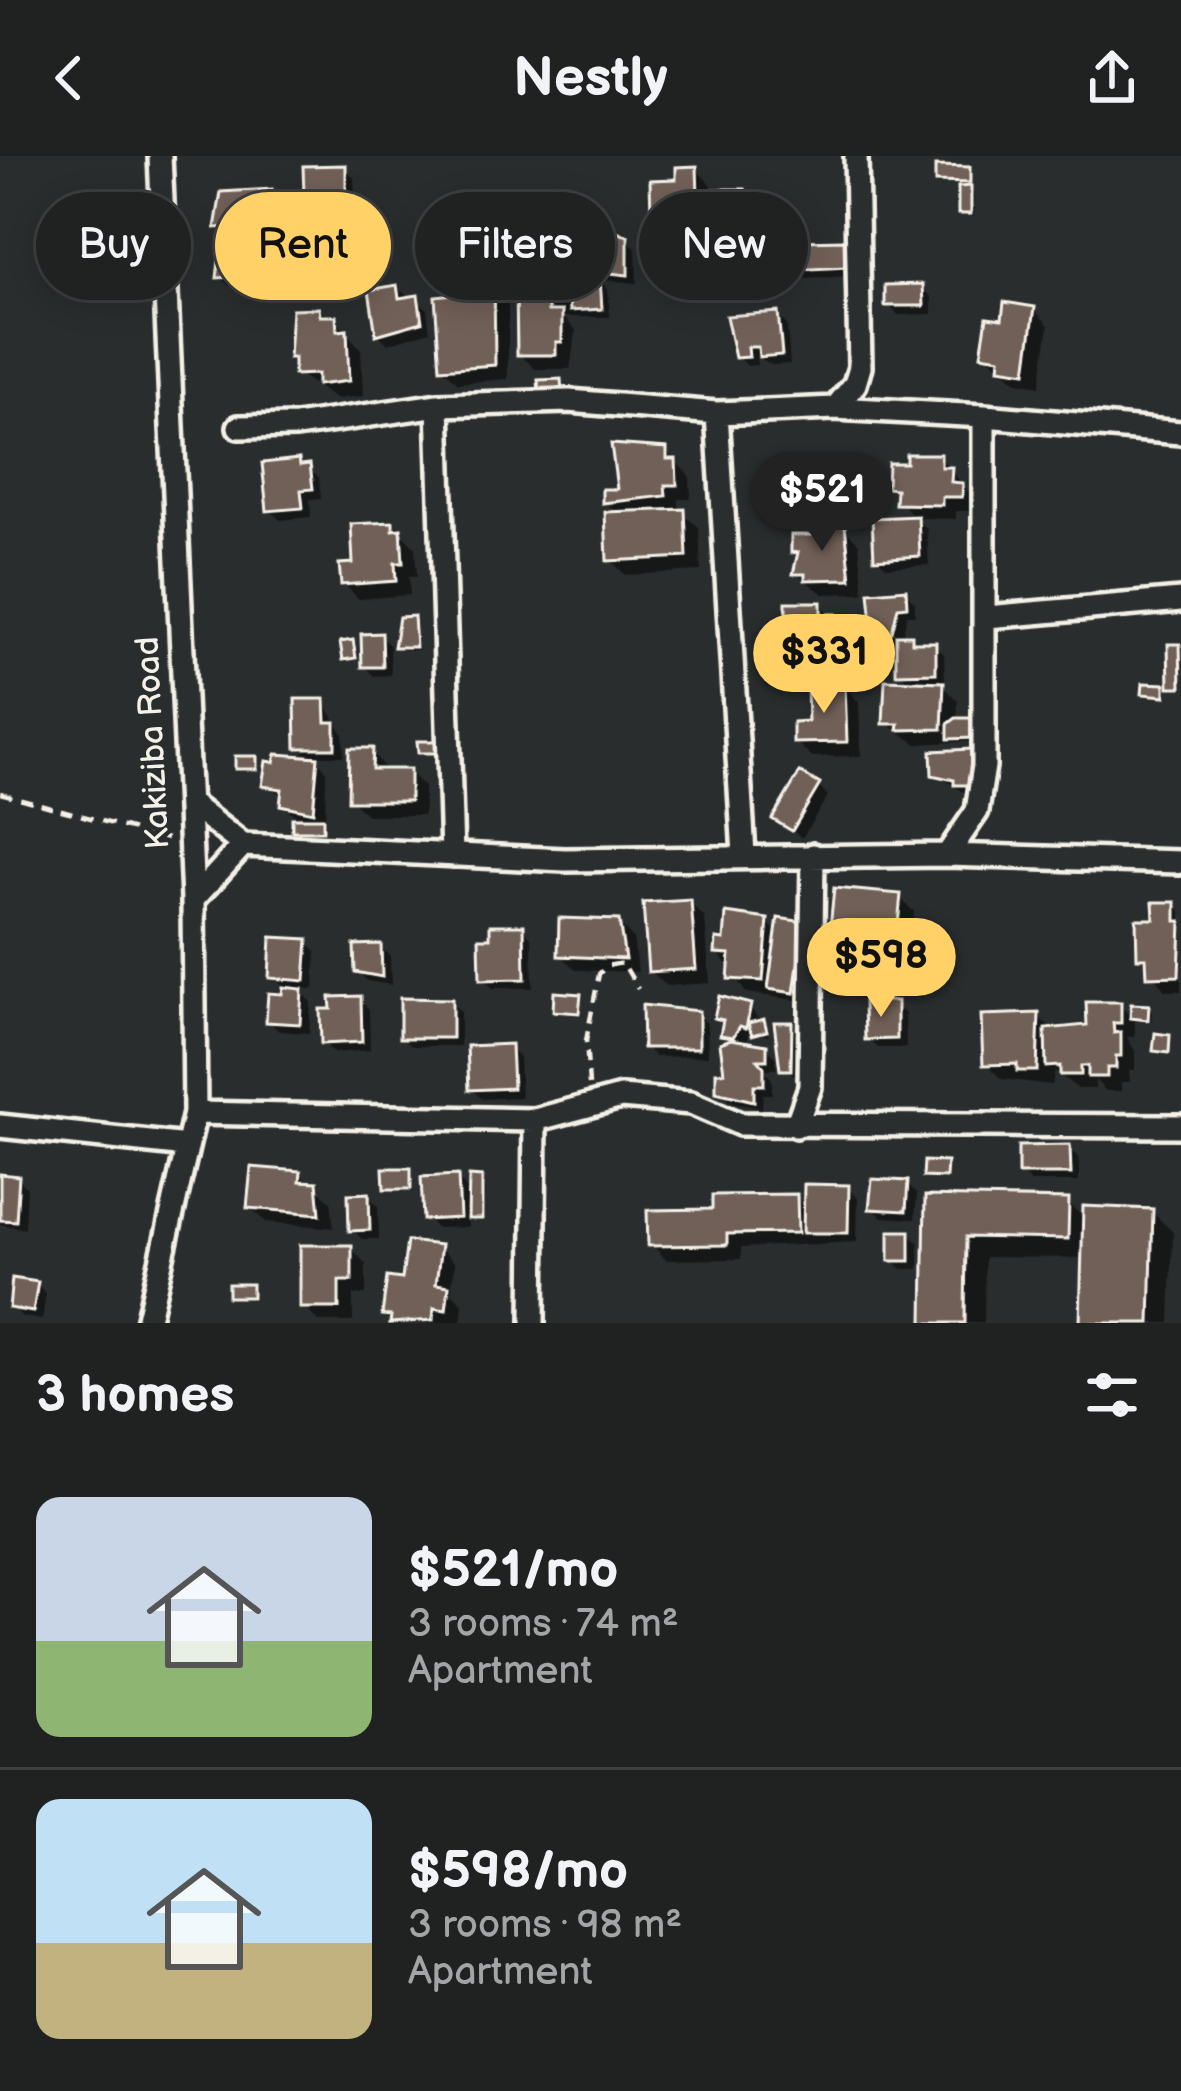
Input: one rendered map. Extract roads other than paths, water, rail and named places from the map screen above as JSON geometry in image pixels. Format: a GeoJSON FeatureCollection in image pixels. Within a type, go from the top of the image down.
{"type":"FeatureCollection","features":[{"type":"Feature","properties":{"kind":"street","name":"Kakiziba Road"},"geometry":{"type":"LineString","coordinates":[[147,1323],[195,1113],[190,803],[160,156]]}},
{"type":"Feature","properties":{"kind":"street"},"geometry":{"type":"LineString","coordinates":[[835,408],[855,384],[860,367],[856,156]]}},
{"type":"Feature","properties":{"kind":"street"},"geometry":{"type":"LineString","coordinates":[[239,427],[296,426],[438,404],[569,401],[717,413],[835,408],[984,416],[1181,434]]}},
{"type":"Feature","properties":{"kind":"street"},"geometry":{"type":"LineString","coordinates":[[438,404],[452,855]]}},
{"type":"Feature","properties":{"kind":"street"},"geometry":{"type":"LineString","coordinates":[[717,413],[744,855]]}},
{"type":"Feature","properties":{"kind":"street"},"geometry":{"type":"LineString","coordinates":[[946,855],[977,811],[984,766],[984,416]]}},
{"type":"Feature","properties":{"kind":"street"},"geometry":{"type":"LineString","coordinates":[[987,616],[1181,600]]}},
{"type":"Feature","properties":{"kind":"street"},"geometry":{"type":"LineString","coordinates":[[190,803],[243,845],[565,860],[946,855],[1181,862]]}},
{"type":"Feature","properties":{"kind":"street"},"geometry":{"type":"LineString","coordinates":[[193,900],[243,845]]}},
{"type":"Feature","properties":{"kind":"street"},"geometry":{"type":"LineString","coordinates":[[796,1126],[809,1087],[813,855]]}},
{"type":"Feature","properties":{"kind":"street"},"geometry":{"type":"LineString","coordinates":[[195,1113],[535,1120],[621,1097],[664,1099],[740,1124],[1181,1126]]}},
{"type":"Feature","properties":{"kind":"street"},"geometry":{"type":"LineString","coordinates":[[533,1323],[535,1120]]}},
{"type":"Feature","properties":{"kind":"street"},"geometry":{"type":"LineString","coordinates":[[0,1126],[187,1146]]}}]}
